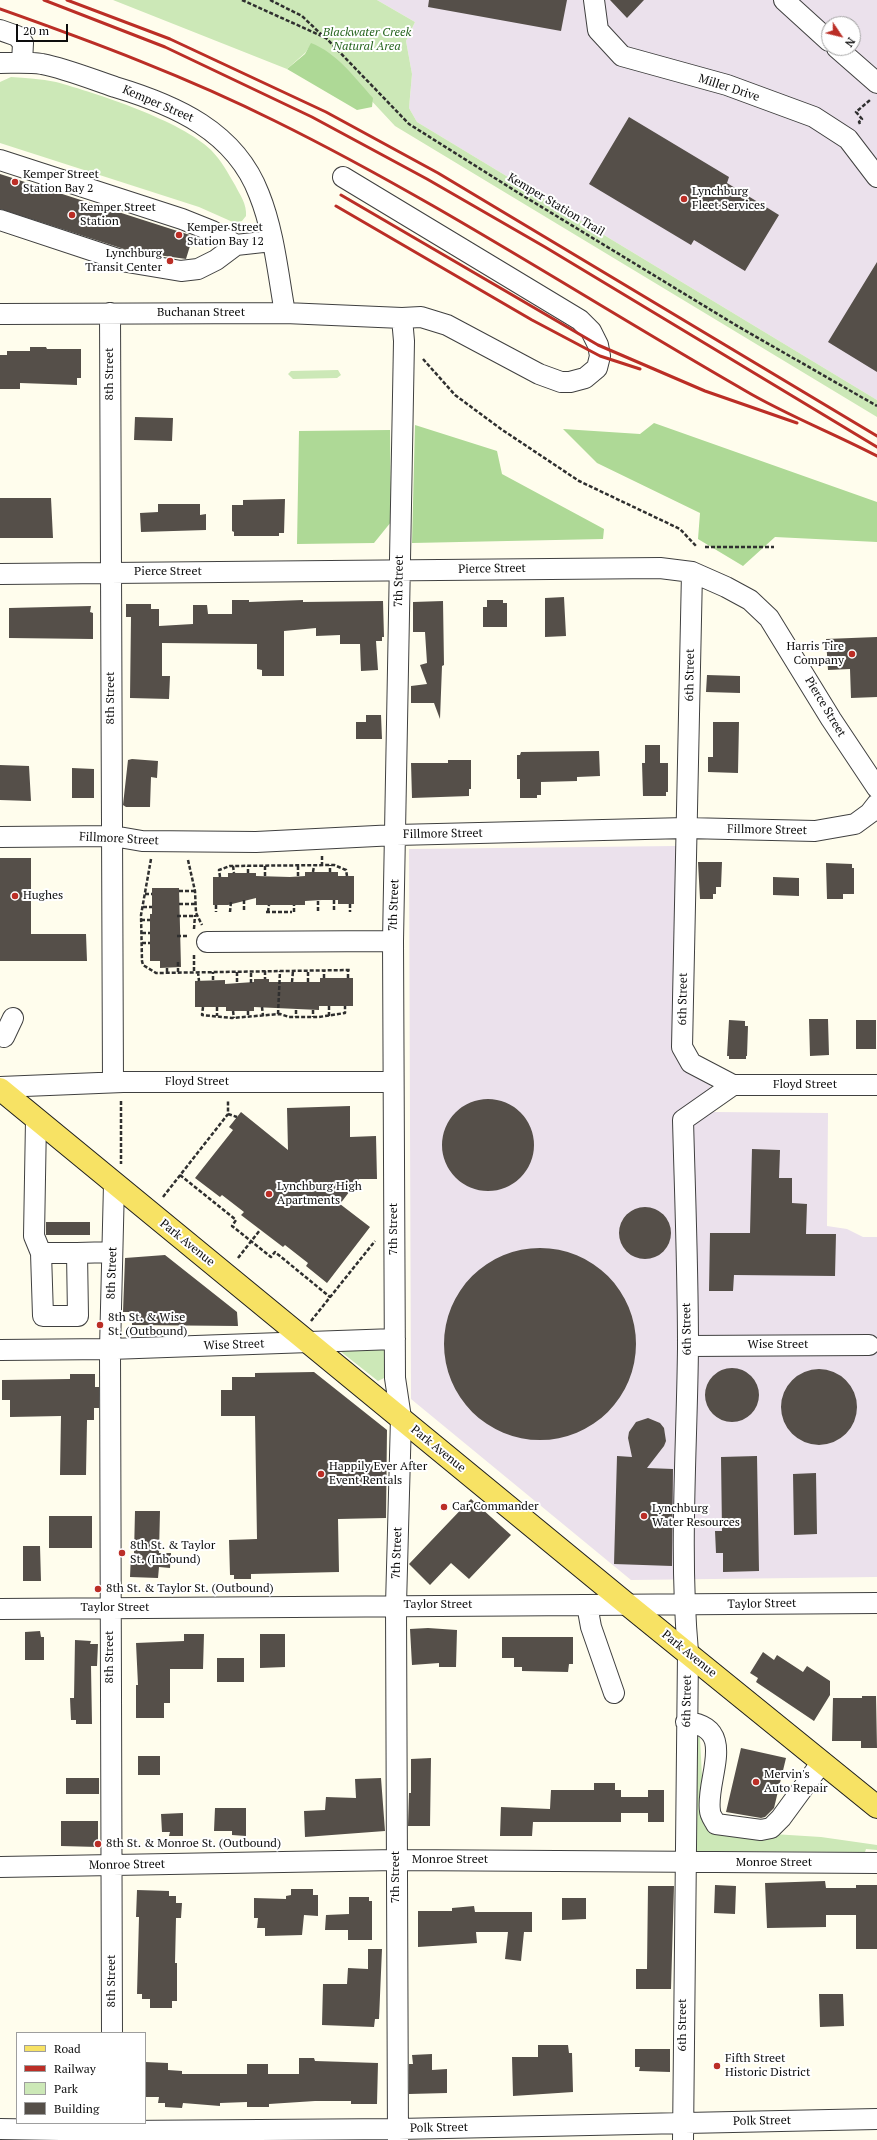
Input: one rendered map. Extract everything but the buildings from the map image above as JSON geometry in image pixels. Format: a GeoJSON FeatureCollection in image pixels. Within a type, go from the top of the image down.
{"type":"FeatureCollection","features":[{"type":"Feature","properties":{"kind":"main road","name":"Park Avenue"},"geometry":{"type":"LineString","coordinates":[[0,1088],[36,1120],[118,1175],[309,1343],[628,1605],[877,1806]]}},
{"type":"Feature","properties":{"kind":"street","name":"Miller Drive"},"geometry":{"type":"LineString","coordinates":[[594,0],[598,30],[622,56],[727,85],[814,117],[848,139],[877,177]]}},
{"type":"Feature","properties":{"kind":"street"},"geometry":{"type":"LineString","coordinates":[[784,0],[821,34]]}},
{"type":"Feature","properties":{"kind":"street"},"geometry":{"type":"LineString","coordinates":[[0,30],[17,36],[23,43],[22,63]]}},
{"type":"Feature","properties":{"kind":"street"},"geometry":{"type":"LineString","coordinates":[[844,56],[874,91]]}},
{"type":"Feature","properties":{"kind":"street","name":"Kemper Street"},"geometry":{"type":"LineString","coordinates":[[0,63],[42,64],[125,90],[183,112],[197,120],[231,149],[252,179],[260,194],[272,241],[285,312]]}},
{"type":"Feature","properties":{"kind":"street"},"geometry":{"type":"LineString","coordinates":[[0,160],[182,219],[212,231],[236,245]]}},
{"type":"Feature","properties":{"kind":"street","name":"Buchanan Street"},"geometry":{"type":"LineString","coordinates":[[0,314],[285,312],[402,318],[421,317],[447,326],[539,374],[561,382],[570,382],[585,378],[597,368],[600,356],[598,346],[591,331],[580,320],[344,177]]}},
{"type":"Feature","properties":{"kind":"street"},"geometry":{"type":"LineString","coordinates":[[0,220],[127,262],[181,271],[198,269],[216,260],[236,245],[272,241]]}},
{"type":"Feature","properties":{"kind":"street","name":"8th Street"},"geometry":{"type":"LineString","coordinates":[[110,313],[113,1082]]}},
{"type":"Feature","properties":{"kind":"street","name":"7th Street"},"geometry":{"type":"LineString","coordinates":[[398,2134],[396,1605],[401,1418],[395,1386],[393,941],[404,341],[402,318]]}},
{"type":"Feature","properties":{"kind":"street","name":"Pierce Street"},"geometry":{"type":"LineString","coordinates":[[0,574],[660,568],[692,572],[750,600],[769,618],[831,719],[877,788]]}},
{"type":"Feature","properties":{"kind":"street","name":"6th Street"},"geometry":{"type":"LineString","coordinates":[[683,2132],[684,1862],[688,1652],[684,1605],[683,1546],[688,1346],[683,1120],[733,1085],[691,1063],[682,1047],[692,572]]}},
{"type":"Feature","properties":{"kind":"street","name":"Fillmore Street"},"geometry":{"type":"LineString","coordinates":[[0,837],[113,836],[142,840],[256,842],[396,835],[686,828],[815,831],[855,824],[870,813],[877,804]]}},
{"type":"Feature","properties":{"kind":"street"},"geometry":{"type":"LineString","coordinates":[[199,938],[393,941]]}},
{"type":"Feature","properties":{"kind":"street"},"geometry":{"type":"LineString","coordinates":[[1,1038],[13,1018]]}},
{"type":"Feature","properties":{"kind":"street","name":"Floyd Street"},"geometry":{"type":"LineString","coordinates":[[0,1088],[113,1082],[393,1082]]}},
{"type":"Feature","properties":{"kind":"street","name":"Floyd Street"},"geometry":{"type":"LineString","coordinates":[[733,1085],[877,1086]]}},
{"type":"Feature","properties":{"kind":"street"},"geometry":{"type":"LineString","coordinates":[[36,1120],[34,1236],[41,1253],[43,1316],[78,1316],[77,1253]]}},
{"type":"Feature","properties":{"kind":"street","name":"8th Street"},"geometry":{"type":"LineString","coordinates":[[112,2032],[110,1349],[112,1252],[118,1175]]}},
{"type":"Feature","properties":{"kind":"street"},"geometry":{"type":"LineString","coordinates":[[41,1253],[112,1252]]}},
{"type":"Feature","properties":{"kind":"street","name":"Wise Street"},"geometry":{"type":"LineString","coordinates":[[0,1350],[110,1349],[395,1339]]}},
{"type":"Feature","properties":{"kind":"street","name":"Wise Street"},"geometry":{"type":"LineString","coordinates":[[688,1346],[869,1345]]}},
{"type":"Feature","properties":{"kind":"street","name":"Taylor Street"},"geometry":{"type":"LineString","coordinates":[[0,1609],[396,1605],[684,1605],[877,1602]]}},
{"type":"Feature","properties":{"kind":"street"},"geometry":{"type":"LineString","coordinates":[[587,1605],[591,1627],[614,1693]]}},
{"type":"Feature","properties":{"kind":"street"},"geometry":{"type":"LineString","coordinates":[[686,1722],[706,1726],[714,1736],[717,1751],[710,1811],[716,1824],[760,1830],[771,1828],[781,1818],[822,1762]]}},
{"type":"Feature","properties":{"kind":"street","name":"Monroe Street"},"geometry":{"type":"LineString","coordinates":[[0,1867],[396,1860],[877,1863]]}},
{"type":"Feature","properties":{"kind":"street","name":"Polk Street"},"geometry":{"type":"LineString","coordinates":[[0,2129],[398,2134],[683,2132],[877,2119]]}},
{"type":"Feature","properties":{"kind":"path","name":"Kemper Station Trail"},"geometry":{"type":"LineString","coordinates":[[242,0],[326,38],[409,124],[517,192],[719,315],[877,406]]}},
{"type":"Feature","properties":{"kind":"path"},"geometry":{"type":"LineString","coordinates":[[270,0],[292,9],[326,38]]}},
{"type":"Feature","properties":{"kind":"path"},"geometry":{"type":"LineString","coordinates":[[864,128],[859,122],[862,119],[856,112],[874,91]]}},
{"type":"Feature","properties":{"kind":"path"},"geometry":{"type":"LineString","coordinates":[[421,357],[456,395],[501,429],[579,481],[680,529],[698,547]]}},
{"type":"Feature","properties":{"kind":"path"},"geometry":{"type":"LineString","coordinates":[[705,547],[774,547]]}},
{"type":"Feature","properties":{"kind":"path"},"geometry":{"type":"LineString","coordinates":[[185,852],[196,891],[195,914],[199,938],[194,972]]}},
{"type":"Feature","properties":{"kind":"path"},"geometry":{"type":"LineString","coordinates":[[220,877],[219,870],[233,866],[314,866],[322,864],[346,870],[347,876]]}},
{"type":"Feature","properties":{"kind":"path"},"geometry":{"type":"LineString","coordinates":[[233,866],[234,873]]}},
{"type":"Feature","properties":{"kind":"path"},"geometry":{"type":"LineString","coordinates":[[248,866],[248,873]]}},
{"type":"Feature","properties":{"kind":"path"},"geometry":{"type":"LineString","coordinates":[[264,876],[265,866]]}},
{"type":"Feature","properties":{"kind":"path"},"geometry":{"type":"LineString","coordinates":[[298,866],[298,876]]}},
{"type":"Feature","properties":{"kind":"path"},"geometry":{"type":"LineString","coordinates":[[314,866],[314,872]]}},
{"type":"Feature","properties":{"kind":"path"},"geometry":{"type":"LineString","coordinates":[[330,866],[330,872]]}},
{"type":"Feature","properties":{"kind":"path"},"geometry":{"type":"LineString","coordinates":[[179,891],[196,891]]}},
{"type":"Feature","properties":{"kind":"path"},"geometry":{"type":"LineString","coordinates":[[145,894],[152,894]]}},
{"type":"Feature","properties":{"kind":"path"},"geometry":{"type":"LineString","coordinates":[[244,900],[244,912]]}},
{"type":"Feature","properties":{"kind":"path"},"geometry":{"type":"LineString","coordinates":[[334,900],[334,912]]}},
{"type":"Feature","properties":{"kind":"path"},"geometry":{"type":"LineString","coordinates":[[230,912],[231,901]]}},
{"type":"Feature","properties":{"kind":"path"},"geometry":{"type":"LineString","coordinates":[[318,901],[318,912]]}},
{"type":"Feature","properties":{"kind":"path"},"geometry":{"type":"LineString","coordinates":[[179,904],[196,904]]}},
{"type":"Feature","properties":{"kind":"path"},"geometry":{"type":"LineString","coordinates":[[350,904],[350,912]]}},
{"type":"Feature","properties":{"kind":"path"},"geometry":{"type":"LineString","coordinates":[[216,905],[216,912]]}},
{"type":"Feature","properties":{"kind":"path"},"geometry":{"type":"LineString","coordinates":[[269,905],[267,912],[293,912],[294,905]]}},
{"type":"Feature","properties":{"kind":"path"},"geometry":{"type":"LineString","coordinates":[[143,907],[152,907]]}},
{"type":"Feature","properties":{"kind":"path"},"geometry":{"type":"LineString","coordinates":[[177,916],[195,914]]}},
{"type":"Feature","properties":{"kind":"path"},"geometry":{"type":"LineString","coordinates":[[195,914],[199,938]]}},
{"type":"Feature","properties":{"kind":"path"},"geometry":{"type":"LineString","coordinates":[[141,920],[150,920]]}},
{"type":"Feature","properties":{"kind":"path"},"geometry":{"type":"LineString","coordinates":[[142,933],[150,933]]}},
{"type":"Feature","properties":{"kind":"path"},"geometry":{"type":"LineString","coordinates":[[177,936],[199,938]]}},
{"type":"Feature","properties":{"kind":"path"},"geometry":{"type":"LineString","coordinates":[[142,943],[150,943]]}},
{"type":"Feature","properties":{"kind":"path"},"geometry":{"type":"LineString","coordinates":[[178,961],[178,972]]}},
{"type":"Feature","properties":{"kind":"path"},"geometry":{"type":"LineString","coordinates":[[308,970],[308,982]]}},
{"type":"Feature","properties":{"kind":"path"},"geometry":{"type":"LineString","coordinates":[[324,970],[324,978]]}},
{"type":"Feature","properties":{"kind":"path"},"geometry":{"type":"LineString","coordinates":[[348,970],[348,978]]}},
{"type":"Feature","properties":{"kind":"path"},"geometry":{"type":"LineString","coordinates":[[265,971],[265,979]]}},
{"type":"Feature","properties":{"kind":"path"},"geometry":{"type":"LineString","coordinates":[[278,1014],[280,971]]}},
{"type":"Feature","properties":{"kind":"path"},"geometry":{"type":"LineString","coordinates":[[292,971],[292,982]]}},
{"type":"Feature","properties":{"kind":"path"},"geometry":{"type":"LineString","coordinates":[[198,972],[199,981]]}},
{"type":"Feature","properties":{"kind":"path"},"geometry":{"type":"LineString","coordinates":[[212,980],[213,972]]}},
{"type":"Feature","properties":{"kind":"path"},"geometry":{"type":"LineString","coordinates":[[237,972],[237,983]]}},
{"type":"Feature","properties":{"kind":"path"},"geometry":{"type":"LineString","coordinates":[[251,972],[251,983]]}},
{"type":"Feature","properties":{"kind":"path"},"geometry":{"type":"LineString","coordinates":[[329,1006],[329,1016]]}},
{"type":"Feature","properties":{"kind":"path"},"geometry":{"type":"LineString","coordinates":[[203,1007],[202,1015],[248,1018],[278,1014],[296,1017],[329,1016],[345,1013],[345,1006]]}},
{"type":"Feature","properties":{"kind":"path"},"geometry":{"type":"LineString","coordinates":[[217,1007],[217,1016]]}},
{"type":"Feature","properties":{"kind":"path"},"geometry":{"type":"LineString","coordinates":[[262,1007],[263,1016]]}},
{"type":"Feature","properties":{"kind":"path"},"geometry":{"type":"LineString","coordinates":[[296,1010],[296,1017]]}},
{"type":"Feature","properties":{"kind":"path"},"geometry":{"type":"LineString","coordinates":[[313,1010],[313,1017]]}},
{"type":"Feature","properties":{"kind":"path"},"geometry":{"type":"LineString","coordinates":[[233,1011],[234,1018]]}},
{"type":"Feature","properties":{"kind":"path"},"geometry":{"type":"LineString","coordinates":[[248,1011],[248,1018]]}},
{"type":"Feature","properties":{"kind":"path"},"geometry":{"type":"LineString","coordinates":[[161,1199],[228,1114],[228,1100]]}},
{"type":"Feature","properties":{"kind":"path"},"geometry":{"type":"LineString","coordinates":[[118,1175],[121,1103]]}},
{"type":"Feature","properties":{"kind":"path"},"geometry":{"type":"LineString","coordinates":[[228,1114],[237,1117]]}},
{"type":"Feature","properties":{"kind":"path"},"geometry":{"type":"LineString","coordinates":[[180,1175],[236,1220],[232,1226],[271,1257],[275,1252],[330,1297]]}},
{"type":"Feature","properties":{"kind":"path"},"geometry":{"type":"LineString","coordinates":[[236,1260],[260,1230]]}},
{"type":"Feature","properties":{"kind":"path"},"geometry":{"type":"LineString","coordinates":[[310,1321],[379,1237]]}},
{"type":"Feature","properties":{"kind":"shaded area"},"geometry":{"type":"Polygon","coordinates":[[[377,0],[877,0],[877,400],[417,122],[409,108],[412,74],[406,41],[415,22],[377,0]]]}},
{"type":"Feature","properties":{"kind":"shaded area"},"geometry":{"type":"Polygon","coordinates":[[[676,846],[678,1052],[710,1084],[714,1112],[828,1113],[827,1226],[847,1229],[863,1237],[877,1237],[877,1577],[631,1580],[411,1399],[409,849],[676,846]]]}},
{"type":"Feature","properties":{"kind":"green space","name":"Blackwater Creek Natural Area"},"geometry":{"type":"Polygon","coordinates":[[[113,0],[377,0],[415,22],[406,41],[412,74],[409,108],[417,122],[877,400],[877,417],[395,126],[354,82],[310,46],[305,53],[287,69],[113,0]]]}},
{"type":"Feature","properties":{"kind":"green space"},"geometry":{"type":"Polygon","coordinates":[[[311,43],[329,53],[352,74],[373,98],[372,107],[357,110],[287,69],[305,54],[311,43]]]}},
{"type":"Feature","properties":{"kind":"green space"},"geometry":{"type":"Polygon","coordinates":[[[11,77],[50,81],[73,87],[138,109],[198,139],[218,158],[230,176],[243,200],[246,216],[242,221],[235,223],[199,207],[0,143],[0,82],[11,77]]]}},
{"type":"Feature","properties":{"kind":"green space"},"geometry":{"type":"Polygon","coordinates":[[[338,370],[341,375],[337,378],[293,379],[288,374],[291,371],[338,370]]]}},
{"type":"Feature","properties":{"kind":"green space"},"geometry":{"type":"Polygon","coordinates":[[[654,423],[877,502],[877,542],[775,537],[743,566],[698,539],[700,513],[597,463],[563,429],[640,434],[654,423]]]}},
{"type":"Feature","properties":{"kind":"green space"},"geometry":{"type":"Polygon","coordinates":[[[415,425],[497,451],[502,474],[604,529],[603,539],[412,543],[415,425]]]}},
{"type":"Feature","properties":{"kind":"green space"},"geometry":{"type":"Polygon","coordinates":[[[390,430],[391,522],[374,543],[297,544],[299,431],[390,430]]]}},
{"type":"Feature","properties":{"kind":"green space"},"geometry":{"type":"Polygon","coordinates":[[[384,1347],[384,1378],[378,1381],[340,1351],[384,1347]]]}},
{"type":"Feature","properties":{"kind":"green space"},"geometry":{"type":"Polygon","coordinates":[[[695,1735],[700,1738],[704,1815],[741,1832],[821,1837],[877,1845],[877,1850],[866,1849],[865,1852],[692,1851],[695,1735]]]}},
{"type":"Feature","properties":{"kind":"railway"},"geometry":{"type":"LineString","coordinates":[[44,0],[165,47],[312,117],[427,179],[545,247],[877,447]]}},
{"type":"Feature","properties":{"kind":"railway"},"geometry":{"type":"LineString","coordinates":[[67,0],[170,39],[326,112],[438,173],[877,436]]}},
{"type":"Feature","properties":{"kind":"railway"},"geometry":{"type":"LineString","coordinates":[[0,9],[70,34],[174,75],[275,121],[395,184],[760,399],[877,456]]}},
{"type":"Feature","properties":{"kind":"railway"},"geometry":{"type":"LineString","coordinates":[[341,195],[598,345],[705,391],[797,423]]}},
{"type":"Feature","properties":{"kind":"railway"},"geometry":{"type":"LineString","coordinates":[[336,206],[532,320],[600,356],[640,369]]}},
{"type":"Feature","properties":{"kind":"place","name":"Kemper Street Station Bay 2"},"geometry":{"type":"Point","coordinates":[15,182]}},
{"type":"Feature","properties":{"kind":"place","name":"Lynchburg Fleet Services"},"geometry":{"type":"Point","coordinates":[684,199]}},
{"type":"Feature","properties":{"kind":"place","name":"Kemper Street Station"},"geometry":{"type":"Point","coordinates":[72,215]}},
{"type":"Feature","properties":{"kind":"place","name":"Kemper Street Station Bay 12"},"geometry":{"type":"Point","coordinates":[179,235]}},
{"type":"Feature","properties":{"kind":"place","name":"Lynchburg Transit Center"},"geometry":{"type":"Point","coordinates":[170,261]}},
{"type":"Feature","properties":{"kind":"place","name":"Harris Tire Company"},"geometry":{"type":"Point","coordinates":[852,654]}},
{"type":"Feature","properties":{"kind":"place","name":"Hughes"},"geometry":{"type":"Point","coordinates":[15,896]}},
{"type":"Feature","properties":{"kind":"place","name":"Lynchburg High Apartments"},"geometry":{"type":"Point","coordinates":[269,1194]}},
{"type":"Feature","properties":{"kind":"place","name":"8th St. & Wise St. (Outbound)"},"geometry":{"type":"Point","coordinates":[100,1325]}},
{"type":"Feature","properties":{"kind":"place","name":"Happily Ever After Event Rentals"},"geometry":{"type":"Point","coordinates":[321,1474]}},
{"type":"Feature","properties":{"kind":"place","name":"Car Commander"},"geometry":{"type":"Point","coordinates":[444,1507]}},
{"type":"Feature","properties":{"kind":"place","name":"Lynchburg Water Resources"},"geometry":{"type":"Point","coordinates":[644,1516]}},
{"type":"Feature","properties":{"kind":"place","name":"8th St. & Taylor St. (Inbound)"},"geometry":{"type":"Point","coordinates":[122,1553]}},
{"type":"Feature","properties":{"kind":"place","name":"8th St. & Taylor St. (Outbound)"},"geometry":{"type":"Point","coordinates":[98,1589]}},
{"type":"Feature","properties":{"kind":"place","name":"Mervin's Auto Repair"},"geometry":{"type":"Point","coordinates":[756,1782]}},
{"type":"Feature","properties":{"kind":"place","name":"8th St. & Monroe St. (Outbound)"},"geometry":{"type":"Point","coordinates":[98,1844]}},
{"type":"Feature","properties":{"kind":"place","name":"Fifth Street Historic District"},"geometry":{"type":"Point","coordinates":[717,2066]}}]}
